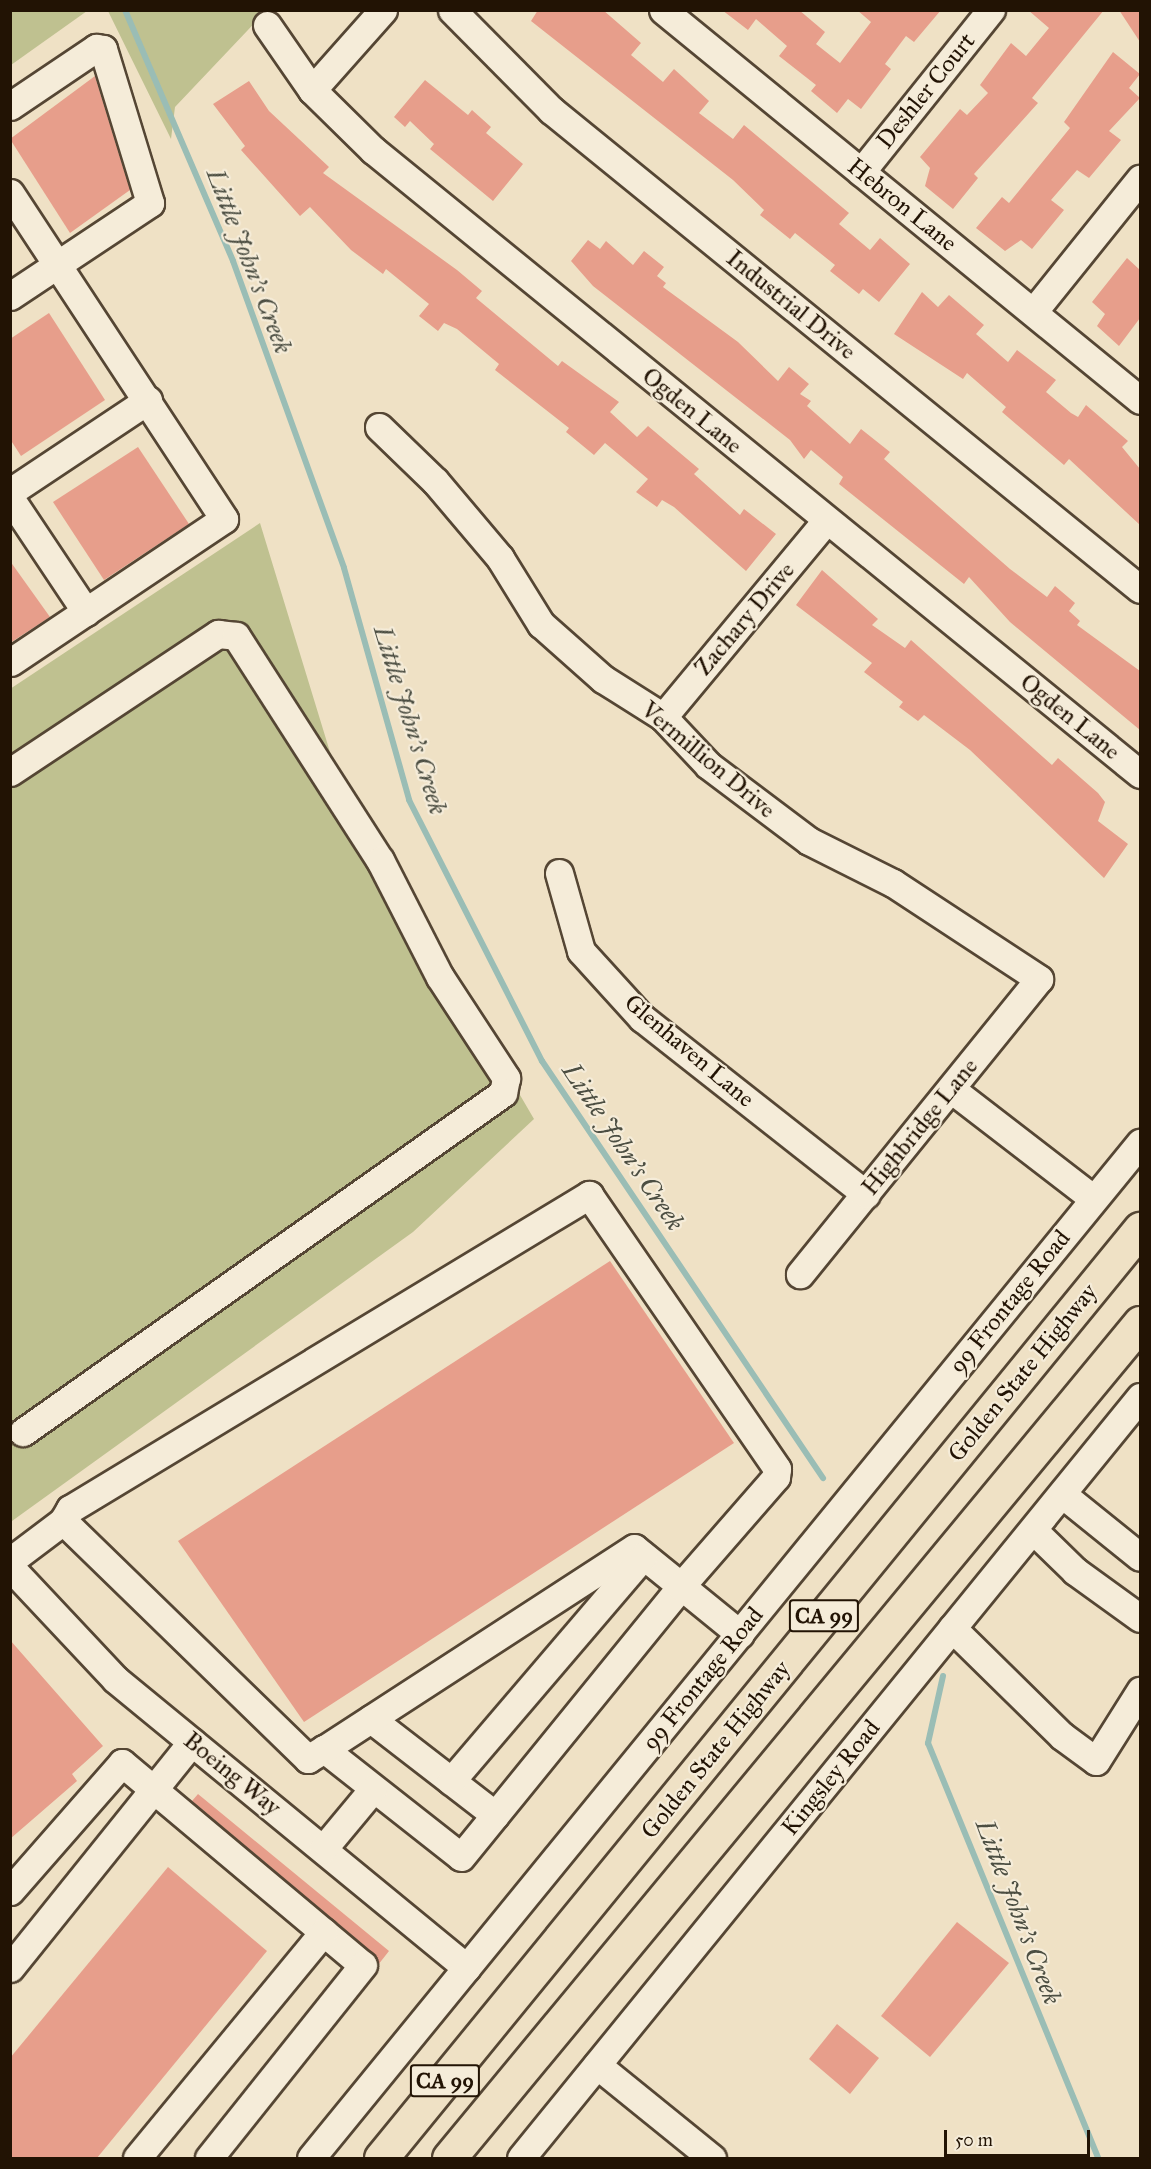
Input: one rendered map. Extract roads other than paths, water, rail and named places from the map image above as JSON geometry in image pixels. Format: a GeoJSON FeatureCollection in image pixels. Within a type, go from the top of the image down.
{"type":"FeatureCollection","features":[{"type":"Feature","properties":{"kind":"highway","name":"Golden State Highway"},"geometry":{"type":"LineString","coordinates":[[381,2158],[1140,1229]]}},
{"type":"Feature","properties":{"kind":"highway","name":"CA 99"},"geometry":{"type":"LineString","coordinates":[[449,2158],[1140,1323]]}},
{"type":"Feature","properties":{"kind":"street"},"geometry":{"type":"LineString","coordinates":[[312,90],[383,10]]}},
{"type":"Feature","properties":{"kind":"street","name":"Industrial Drive"},"geometry":{"type":"LineString","coordinates":[[452,10],[551,110],[1140,589]]}},
{"type":"Feature","properties":{"kind":"street","name":"Hebron Lane"},"geometry":{"type":"LineString","coordinates":[[663,10],[1140,400]]}},
{"type":"Feature","properties":{"kind":"street","name":"Deshler Court"},"geometry":{"type":"LineString","coordinates":[[861,172],[991,10]]}},
{"type":"Feature","properties":{"kind":"street","name":"Ogden Lane"},"geometry":{"type":"LineString","coordinates":[[267,25],[312,90],[373,150],[1140,774]]}},
{"type":"Feature","properties":{"kind":"street"},"geometry":{"type":"LineString","coordinates":[[10,106],[96,48],[103,49],[150,203],[10,296]]}},
{"type":"Feature","properties":{"kind":"street"},"geometry":{"type":"LineString","coordinates":[[1033,312],[1140,179]]}},
{"type":"Feature","properties":{"kind":"street"},"geometry":{"type":"LineString","coordinates":[[10,193],[224,519],[10,662]]}},
{"type":"Feature","properties":{"kind":"street"},"geometry":{"type":"LineString","coordinates":[[10,492],[148,400]]}},
{"type":"Feature","properties":{"kind":"street","name":"Vermillion Drive"},"geometry":{"type":"LineString","coordinates":[[379,427],[435,481],[500,558],[541,624],[603,680],[663,717],[708,765],[809,841],[893,883],[1040,980]]}},
{"type":"Feature","properties":{"kind":"street"},"geometry":{"type":"LineString","coordinates":[[10,498],[86,612]]}},
{"type":"Feature","properties":{"kind":"street","name":"Zachary Drive"},"geometry":{"type":"LineString","coordinates":[[663,717],[826,520]]}},
{"type":"Feature","properties":{"kind":"street"},"geometry":{"type":"LineString","coordinates":[[10,772],[218,634],[236,636],[380,860],[440,977],[506,1078],[503,1093],[15,1428]]}},
{"type":"Feature","properties":{"kind":"street","name":"Glenhaven Lane"},"geometry":{"type":"LineString","coordinates":[[559,873],[581,951],[642,1018],[867,1194]]}},
{"type":"Feature","properties":{"kind":"street","name":"Highbridge Lane"},"geometry":{"type":"LineString","coordinates":[[800,1274],[1040,980]]}},
{"type":"Feature","properties":{"kind":"street"},"geometry":{"type":"LineString","coordinates":[[951,1089],[1094,1199]]}},
{"type":"Feature","properties":{"kind":"street","name":"99 Frontage Road"},"geometry":{"type":"LineString","coordinates":[[311,2158],[1140,1143]]}},
{"type":"Feature","properties":{"kind":"street"},"geometry":{"type":"LineString","coordinates":[[10,1561],[63,1521],[70,1509],[589,1195],[777,1469],[776,1477],[681,1586],[461,1857],[324,1749]]}},
{"type":"Feature","properties":{"kind":"street","name":"Kingsley Road"},"geometry":{"type":"LineString","coordinates":[[521,2158],[1140,1397]]}},
{"type":"Feature","properties":{"kind":"street"},"geometry":{"type":"LineString","coordinates":[[1062,1494],[1140,1557]]}},
{"type":"Feature","properties":{"kind":"street"},"geometry":{"type":"LineString","coordinates":[[63,1521],[308,1760],[634,1548],[740,1634]]}},
{"type":"Feature","properties":{"kind":"street"},"geometry":{"type":"LineString","coordinates":[[1033,1530],[1076,1571],[1140,1618]]}},
{"type":"Feature","properties":{"kind":"street"},"geometry":{"type":"LineString","coordinates":[[451,1781],[643,1556]]}},
{"type":"Feature","properties":{"kind":"street","name":"Boeing Way"},"geometry":{"type":"LineString","coordinates":[[10,1567],[64,1630],[192,1742],[467,1968]]}},
{"type":"Feature","properties":{"kind":"street"},"geometry":{"type":"LineString","coordinates":[[952,1628],[1062,1736],[1096,1761],[1140,1691]]}},
{"type":"Feature","properties":{"kind":"street"},"geometry":{"type":"LineString","coordinates":[[371,1719],[495,1815]]}},
{"type":"Feature","properties":{"kind":"street"},"geometry":{"type":"LineString","coordinates":[[10,1968],[192,1742]]}},
{"type":"Feature","properties":{"kind":"street"},"geometry":{"type":"LineString","coordinates":[[10,1891],[122,1763],[363,1965],[209,2158]]}},
{"type":"Feature","properties":{"kind":"street"},"geometry":{"type":"LineString","coordinates":[[323,1849],[373,1789]]}},
{"type":"Feature","properties":{"kind":"street"},"geometry":{"type":"LineString","coordinates":[[137,2158],[323,1932]]}},
{"type":"Feature","properties":{"kind":"street"},"geometry":{"type":"LineString","coordinates":[[597,2065],[712,2158]]}},
{"type":"Feature","properties":{"kind":"waterway","name":"Little John's Creek"},"geometry":{"type":"LineString","coordinates":[[125,10],[233,261],[344,568],[409,800],[542,1061],[823,1478]]}},
{"type":"Feature","properties":{"kind":"waterway","name":"Little John's Creek"},"geometry":{"type":"LineString","coordinates":[[943,1676],[928,1743],[1098,2158]]}}]}
